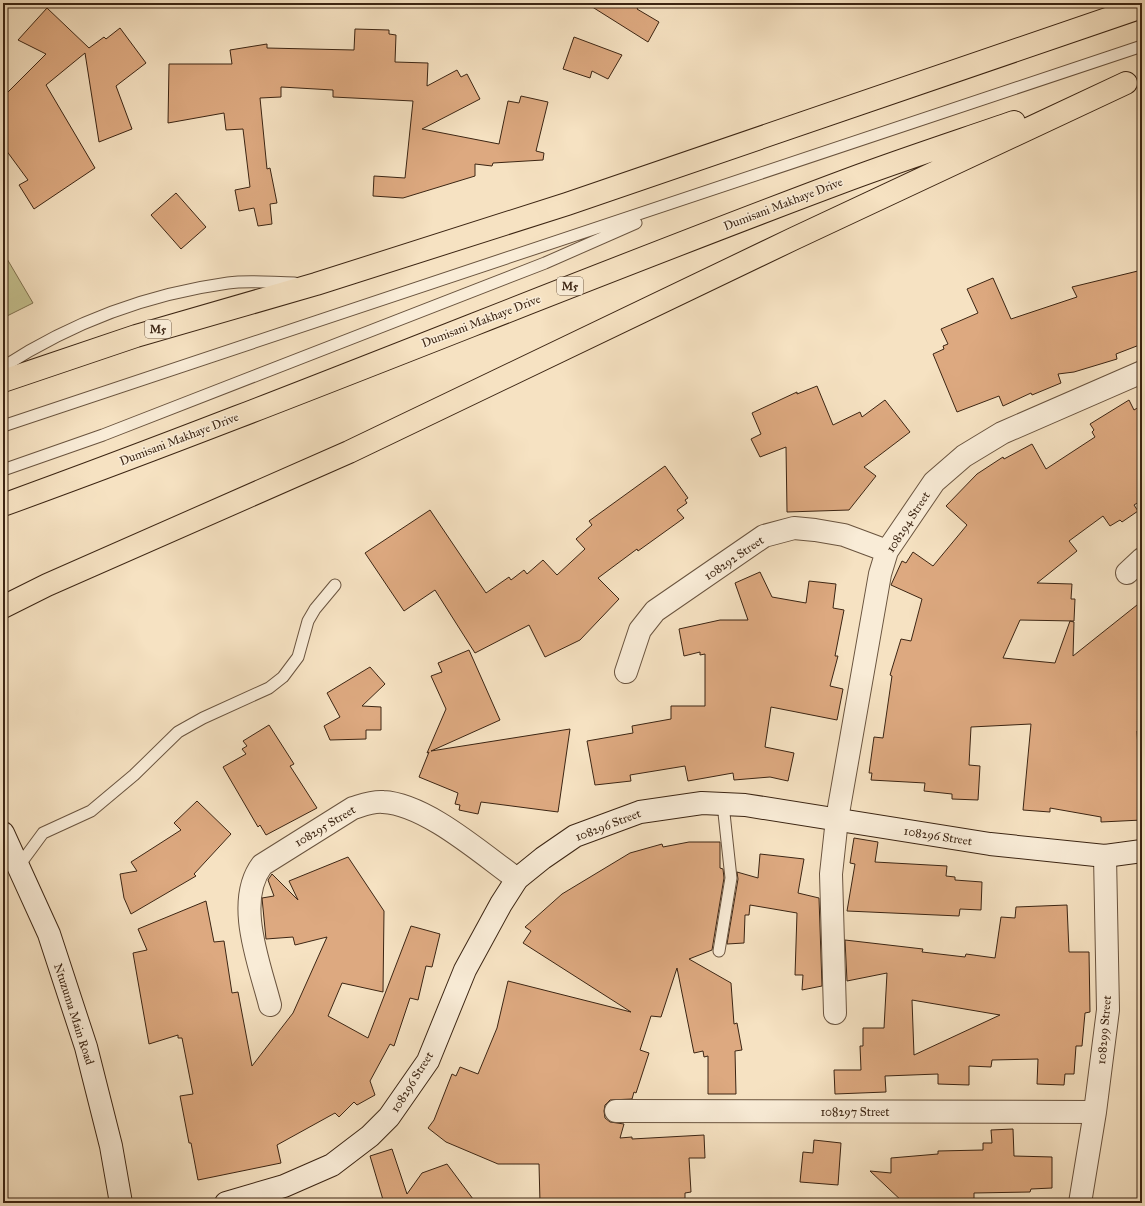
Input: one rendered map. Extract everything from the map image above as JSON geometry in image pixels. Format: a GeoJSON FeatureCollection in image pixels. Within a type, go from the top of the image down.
{"type":"FeatureCollection","features":[{"type":"Feature","properties":{"kind":"main road","name":"M5"},"geometry":{"type":"LineString","coordinates":[[3,381],[136,336],[316,284],[567,204],[1142,7]]}},
{"type":"Feature","properties":{"kind":"main road","name":"Dumisani Makhaye Drive"},"geometry":{"type":"LineString","coordinates":[[3,505],[148,452],[600,274],[853,178],[1134,81]]}},
{"type":"Feature","properties":{"kind":"main road"},"geometry":{"type":"LineString","coordinates":[[3,607],[47,585],[349,452],[779,246],[1134,81]]}},
{"type":"Feature","properties":{"kind":"street","name":"108294 Street"},"geometry":{"type":"LineString","coordinates":[[835,1012],[831,874],[837,819],[880,574],[887,551],[934,482],[964,456],[1002,433],[1142,372]]}},
{"type":"Feature","properties":{"kind":"street","name":"108292 Street"},"geometry":{"type":"LineString","coordinates":[[626,672],[640,630],[655,611],[764,536],[794,528],[815,530],[844,535],[887,551]]}},
{"type":"Feature","properties":{"kind":"street","name":"108295 Street"},"geometry":{"type":"LineString","coordinates":[[270,1005],[249,923],[251,886],[255,874],[262,865],[353,808],[366,803],[382,802],[400,804],[422,813],[517,879]]}},
{"type":"Feature","properties":{"kind":"street","name":"108296 Street"},"geometry":{"type":"LineString","coordinates":[[226,1203],[284,1186],[332,1165],[370,1136],[389,1117],[428,1061],[465,970],[501,904],[517,879],[543,858],[575,836],[640,812],[702,803],[745,805],[990,844],[1105,856],[1142,851]]}},
{"type":"Feature","properties":{"kind":"street","name":"Ntuzuma Main Road"},"geometry":{"type":"LineString","coordinates":[[3,834],[49,934],[86,1047],[111,1146],[121,1203]]}},
{"type":"Feature","properties":{"kind":"street","name":"108299 Street"},"geometry":{"type":"LineString","coordinates":[[1080,1203],[1095,1112],[1108,1010],[1105,856]]}},
{"type":"Feature","properties":{"kind":"street","name":"108297 Street"},"geometry":{"type":"LineString","coordinates":[[616,1111],[1095,1112]]}},
{"type":"Feature","properties":{"kind":"lane"},"geometry":{"type":"LineString","coordinates":[[3,426],[695,196],[862,138],[1142,46]]}},
{"type":"Feature","properties":{"kind":"lane"},"geometry":{"type":"LineString","coordinates":[[3,470],[103,435],[545,263],[695,196]]}},
{"type":"Feature","properties":{"kind":"lane"},"geometry":{"type":"LineString","coordinates":[[3,367],[65,331],[118,309],[189,290],[230,282],[316,284]]}},
{"type":"Feature","properties":{"kind":"lane"},"geometry":{"type":"LineString","coordinates":[[18,867],[43,833],[91,811],[134,775],[178,732],[203,718],[269,688],[283,677],[298,657],[308,621],[315,609],[335,585]]}},
{"type":"Feature","properties":{"kind":"lane"},"geometry":{"type":"LineString","coordinates":[[719,951],[730,878],[723,804]]}},
{"type":"Feature","properties":{"kind":"shaded area"},"geometry":{"type":"Polygon","coordinates":[[[3,252],[33,303],[3,318],[3,252]]]}},
{"type":"Feature","properties":{"kind":"building"},"geometry":{"type":"Polygon","coordinates":[[[586,3],[641,3],[637,9],[659,22],[648,42],[586,3]]]}},
{"type":"Feature","properties":{"kind":"building"},"geometry":{"type":"Polygon","coordinates":[[[47,8],[89,48],[104,37],[106,39],[120,28],[146,63],[116,86],[132,129],[99,142],[85,53],[46,85],[95,168],[34,209],[19,185],[28,180],[3,146],[3,97],[46,54],[18,40],[47,8]]]}},
{"type":"Feature","properties":{"kind":"building"},"geometry":{"type":"Polygon","coordinates":[[[355,29],[389,30],[389,34],[396,35],[395,62],[428,63],[427,86],[457,70],[461,77],[467,74],[480,99],[422,129],[499,144],[508,101],[519,103],[521,96],[548,102],[536,151],[544,153],[543,160],[493,163],[492,166],[475,164],[475,176],[403,198],[373,196],[374,176],[405,178],[413,101],[333,97],[333,90],[281,87],[281,97],[260,98],[267,169],[270,168],[277,203],[270,204],[272,224],[258,226],[254,208],[239,211],[235,190],[250,187],[243,129],[226,130],[224,113],[168,123],[169,64],[232,64],[230,50],[267,44],[267,48],[354,50],[355,29]]]}},
{"type":"Feature","properties":{"kind":"building"},"geometry":{"type":"Polygon","coordinates":[[[574,37],[622,55],[608,79],[592,71],[590,78],[563,69],[574,37]]]}},
{"type":"Feature","properties":{"kind":"building"},"geometry":{"type":"Polygon","coordinates":[[[176,193],[206,227],[181,249],[151,215],[176,193]]]}},
{"type":"Feature","properties":{"kind":"building"},"geometry":{"type":"Polygon","coordinates":[[[1142,270],[1142,344],[1116,354],[1117,359],[1074,372],[1058,374],[1061,383],[1032,395],[1031,393],[1003,406],[999,396],[957,412],[933,354],[944,349],[943,346],[948,344],[941,329],[978,313],[967,289],[993,278],[1011,319],[1077,297],[1072,287],[1142,270]]]}},
{"type":"Feature","properties":{"kind":"building"},"geometry":{"type":"Polygon","coordinates":[[[817,386],[833,425],[860,412],[862,417],[885,400],[910,432],[864,467],[876,476],[849,510],[787,512],[786,447],[760,457],[751,439],[761,434],[752,413],[797,392],[797,394],[817,386]]]}},
{"type":"Feature","properties":{"kind":"building"},"geometry":{"type":"Polygon","coordinates":[[[1129,400],[1134,410],[1142,405],[1142,500],[1134,505],[1138,511],[1122,522],[1120,520],[1110,526],[1103,516],[1069,541],[1077,551],[1037,583],[1072,584],[1071,599],[1075,599],[1074,621],[1020,620],[1003,658],[1055,663],[1070,621],[1074,622],[1073,656],[1142,601],[1142,732],[1137,731],[1142,820],[1101,822],[1101,817],[1050,808],[1050,812],[1023,810],[1031,724],[971,727],[969,765],[980,766],[978,800],[952,799],[952,794],[924,791],[925,783],[871,780],[872,773],[869,773],[874,737],[883,738],[892,676],[890,675],[901,639],[911,641],[922,599],[891,585],[902,561],[906,563],[913,552],[933,566],[967,525],[946,506],[977,474],[1003,457],[1004,459],[1032,444],[1046,469],[1095,437],[1092,432],[1094,430],[1090,424],[1129,400]]]}},
{"type":"Feature","properties":{"kind":"building"},"geometry":{"type":"Polygon","coordinates":[[[665,466],[688,498],[685,500],[687,503],[677,510],[684,518],[638,551],[637,549],[598,578],[619,599],[580,640],[545,657],[529,625],[475,653],[435,590],[404,611],[365,553],[430,510],[486,593],[509,577],[511,580],[524,570],[527,574],[543,560],[557,575],[585,549],[576,539],[592,525],[589,521],[665,466]]]}},
{"type":"Feature","properties":{"kind":"building"},"geometry":{"type":"Polygon","coordinates":[[[760,572],[772,597],[806,603],[809,581],[836,584],[833,608],[844,610],[835,656],[838,656],[830,686],[843,689],[837,720],[771,707],[765,747],[794,753],[788,781],[770,777],[734,780],[733,773],[688,781],[685,766],[630,775],[631,781],[595,785],[587,741],[633,733],[632,726],[671,719],[671,706],[705,706],[705,654],[700,655],[700,652],[684,656],[679,629],[720,620],[748,620],[735,583],[760,572]]]}},
{"type":"Feature","properties":{"kind":"building"},"geometry":{"type":"Polygon","coordinates":[[[469,650],[500,720],[431,751],[570,729],[558,812],[481,802],[478,814],[459,810],[460,805],[455,804],[458,793],[419,777],[429,752],[427,753],[446,709],[431,676],[442,672],[438,663],[469,650]]]}},
{"type":"Feature","properties":{"kind":"building"},"geometry":{"type":"Polygon","coordinates":[[[370,667],[385,684],[362,706],[381,707],[381,730],[366,730],[366,739],[330,740],[324,726],[340,717],[327,693],[370,667]]]}},
{"type":"Feature","properties":{"kind":"building"},"geometry":{"type":"Polygon","coordinates":[[[269,725],[294,764],[290,766],[317,808],[266,835],[260,825],[258,827],[223,767],[246,754],[242,749],[247,746],[243,741],[269,725]]]}},
{"type":"Feature","properties":{"kind":"building"},"geometry":{"type":"Polygon","coordinates":[[[197,801],[231,834],[194,874],[196,876],[131,914],[124,898],[120,874],[137,871],[131,862],[181,830],[174,823],[197,801]]]}},
{"type":"Feature","properties":{"kind":"building"},"geometry":{"type":"Polygon","coordinates":[[[854,838],[878,842],[875,862],[947,866],[946,876],[955,877],[955,880],[982,882],[981,910],[960,909],[959,916],[847,911],[855,864],[850,863],[854,838]]]}},
{"type":"Feature","properties":{"kind":"building"},"geometry":{"type":"Polygon","coordinates":[[[689,842],[720,842],[720,868],[723,869],[724,878],[712,950],[689,959],[731,983],[734,1024],[737,1023],[742,1050],[735,1051],[736,1094],[708,1094],[708,1056],[704,1057],[703,1051],[694,1053],[677,968],[661,1017],[651,1016],[640,1050],[649,1053],[636,1093],[634,1092],[632,1099],[610,1100],[605,1105],[604,1111],[605,1118],[610,1122],[624,1124],[620,1138],[632,1137],[632,1139],[704,1135],[705,1158],[689,1158],[691,1192],[685,1193],[685,1199],[640,1203],[540,1203],[539,1164],[498,1164],[446,1142],[428,1128],[434,1120],[452,1074],[456,1076],[460,1067],[478,1074],[497,1028],[508,981],[631,1012],[523,943],[531,931],[525,927],[562,894],[630,853],[662,844],[663,847],[689,842]]]}},
{"type":"Feature","properties":{"kind":"building"},"geometry":{"type":"Polygon","coordinates":[[[760,854],[804,859],[798,893],[819,898],[822,986],[802,990],[803,975],[795,975],[797,913],[750,905],[749,915],[745,915],[744,943],[727,944],[738,879],[737,872],[758,878],[760,854]]]}},
{"type":"Feature","properties":{"kind":"building"},"geometry":{"type":"Polygon","coordinates":[[[348,857],[384,911],[383,992],[342,983],[328,1016],[368,1038],[411,926],[440,934],[432,967],[426,966],[418,1000],[410,998],[394,1046],[390,1044],[370,1081],[375,1095],[357,1105],[354,1102],[339,1117],[335,1113],[277,1145],[281,1163],[198,1180],[180,1096],[193,1094],[182,1038],[178,1038],[178,1035],[149,1044],[133,953],[147,950],[138,929],[206,901],[214,942],[224,941],[232,993],[238,992],[252,1066],[293,1013],[327,937],[295,945],[293,937],[266,939],[262,898],[274,896],[268,880],[272,874],[298,900],[289,881],[348,857]]]}},
{"type":"Feature","properties":{"kind":"building"},"geometry":{"type":"Polygon","coordinates":[[[1067,905],[1069,952],[1089,952],[1090,1012],[1085,1013],[1082,1046],[1076,1046],[1074,1074],[1065,1074],[1064,1085],[1037,1084],[1038,1059],[992,1060],[991,1067],[969,1066],[969,1085],[938,1084],[938,1074],[885,1076],[886,1092],[835,1094],[834,1070],[861,1070],[860,1046],[863,1046],[863,1028],[884,1028],[887,973],[847,981],[845,940],[923,949],[922,952],[965,957],[966,954],[995,958],[1001,917],[1015,918],[1016,907],[1067,905]],[[912,1000],[914,1055],[1000,1015],[912,1000]]]}},
{"type":"Feature","properties":{"kind":"building"},"geometry":{"type":"Polygon","coordinates":[[[1013,1129],[1014,1156],[1052,1157],[1052,1188],[1031,1189],[1030,1192],[974,1193],[974,1203],[904,1203],[870,1171],[891,1173],[891,1158],[938,1154],[938,1151],[983,1150],[983,1143],[992,1143],[991,1130],[1013,1129]]]}},
{"type":"Feature","properties":{"kind":"building"},"geometry":{"type":"Polygon","coordinates":[[[814,1140],[841,1143],[838,1185],[800,1182],[803,1152],[813,1153],[814,1140]]]}},
{"type":"Feature","properties":{"kind":"building"},"geometry":{"type":"Polygon","coordinates":[[[392,1149],[407,1194],[422,1173],[447,1164],[476,1203],[384,1203],[370,1156],[392,1149]]]}}]}
